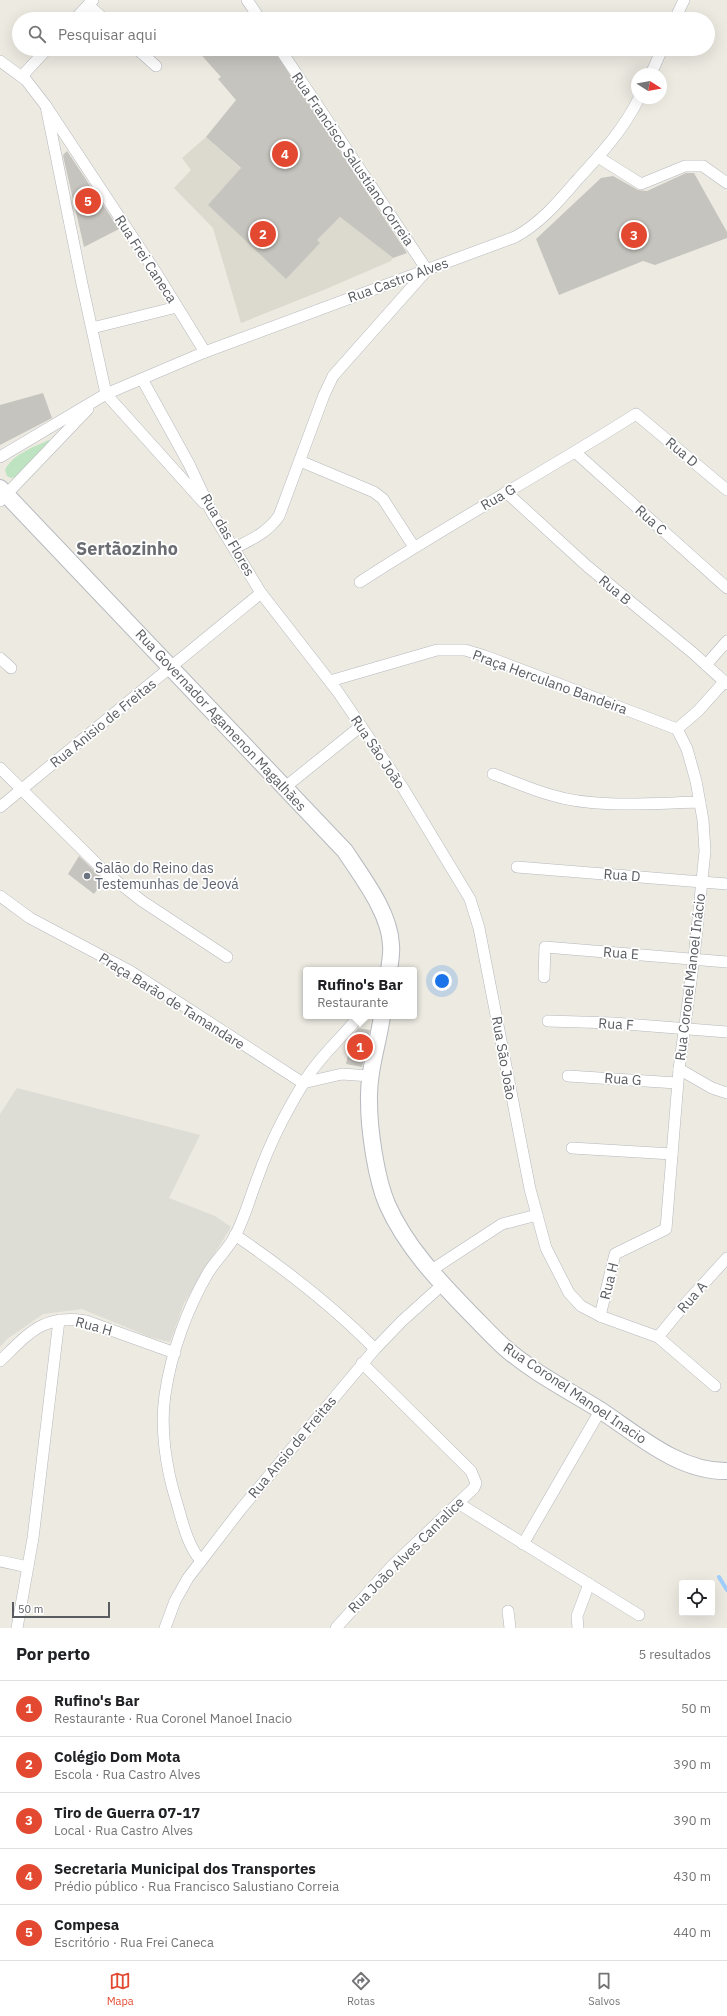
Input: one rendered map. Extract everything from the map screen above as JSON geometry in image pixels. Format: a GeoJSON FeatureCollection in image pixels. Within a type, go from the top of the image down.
{"type":"FeatureCollection","features":[{"type":"Feature","properties":{"kind":"street"},"geometry":{"type":"LineString","coordinates":[[247,0],[255,12]]}},
{"type":"Feature","properties":{"kind":"street"},"geometry":{"type":"LineString","coordinates":[[678,12],[684,0]]}},
{"type":"Feature","properties":{"kind":"street"},"geometry":{"type":"LineString","coordinates":[[82,12],[91,3],[98,12]]}},
{"type":"Feature","properties":{"kind":"street"},"geometry":{"type":"LineString","coordinates":[[22,76],[41,56]]}},
{"type":"Feature","properties":{"kind":"street"},"geometry":{"type":"LineString","coordinates":[[145,56],[156,66]]}},
{"type":"Feature","properties":{"kind":"street","name":"Rua Francisco Salustiano Correia"},"geometry":{"type":"LineString","coordinates":[[285,56],[427,270]]}},
{"type":"Feature","properties":{"kind":"street"},"geometry":{"type":"LineString","coordinates":[[654,68],[659,56]]}},
{"type":"Feature","properties":{"kind":"street","name":"Rua Frei Caneca"},"geometry":{"type":"LineString","coordinates":[[0,61],[22,76],[46,106],[205,352]]}},
{"type":"Feature","properties":{"kind":"street","name":"Rua Castro Alves"},"geometry":{"type":"LineString","coordinates":[[0,457],[102,397],[142,379],[205,352],[515,237],[530,229],[550,210],[598,157],[631,114],[636,104]]}},
{"type":"Feature","properties":{"kind":"street"},"geometry":{"type":"LineString","coordinates":[[46,106],[92,330],[102,397],[211,511]]}},
{"type":"Feature","properties":{"kind":"street"},"geometry":{"type":"LineString","coordinates":[[598,157],[641,184],[685,166],[703,166],[727,183]]}},
{"type":"Feature","properties":{"kind":"street"},"geometry":{"type":"LineString","coordinates":[[235,548],[265,532],[271,527],[279,516],[324,395],[333,376],[427,270]]}},
{"type":"Feature","properties":{"kind":"street"},"geometry":{"type":"LineString","coordinates":[[92,330],[177,307]]}},
{"type":"Feature","properties":{"kind":"street","name":"Rua das Flores"},"geometry":{"type":"LineString","coordinates":[[142,379],[189,464],[211,511],[235,548],[261,594],[330,681]]}},
{"type":"Feature","properties":{"kind":"street"},"geometry":{"type":"LineString","coordinates":[[2,495],[102,397]]}},
{"type":"Feature","properties":{"kind":"street","name":"Rua G"},"geometry":{"type":"LineString","coordinates":[[360,582],[414,547],[575,452],[636,414]]}},
{"type":"Feature","properties":{"kind":"street","name":"Rua D"},"geometry":{"type":"LineString","coordinates":[[636,414],[727,490]]}},
{"type":"Feature","properties":{"kind":"street","name":"Rua C"},"geometry":{"type":"LineString","coordinates":[[575,452],[727,588]]}},
{"type":"Feature","properties":{"kind":"street"},"geometry":{"type":"LineString","coordinates":[[300,461],[374,492],[383,499],[414,547]]}},
{"type":"Feature","properties":{"kind":"street","name":"Rua B"},"geometry":{"type":"LineString","coordinates":[[506,492],[587,566],[726,683]]}},
{"type":"Feature","properties":{"kind":"street","name":"Rua Governador Agamenon Magalhães"},"geometry":{"type":"LineString","coordinates":[[2,495],[171,668],[345,851],[365,881],[385,919],[391,945],[389,967]]}},
{"type":"Feature","properties":{"kind":"street","name":"Rua Anisio de Freitas"},"geometry":{"type":"LineString","coordinates":[[0,807],[261,594]]}},
{"type":"Feature","properties":{"kind":"street"},"geometry":{"type":"LineString","coordinates":[[706,665],[727,641]]}},
{"type":"Feature","properties":{"kind":"street","name":"Praça Herculano Bandeira"},"geometry":{"type":"LineString","coordinates":[[330,681],[437,650],[465,650],[485,656],[677,729]]}},
{"type":"Feature","properties":{"kind":"street"},"geometry":{"type":"LineString","coordinates":[[0,658],[11,668]]}},
{"type":"Feature","properties":{"kind":"street","name":"Rua São João"},"geometry":{"type":"LineString","coordinates":[[330,681],[403,788],[470,899],[480,928],[513,1108],[537,1215],[546,1248],[569,1293],[581,1306],[600,1316],[658,1336],[715,1386]]}},
{"type":"Feature","properties":{"kind":"street"},"geometry":{"type":"LineString","coordinates":[[677,729],[698,711],[726,683]]}},
{"type":"Feature","properties":{"kind":"street"},"geometry":{"type":"LineString","coordinates":[[284,788],[361,726]]}},
{"type":"Feature","properties":{"kind":"street","name":"Rua Coronel Manoel Inácio"},"geometry":{"type":"LineString","coordinates":[[666,1228],[677,1082],[694,958],[705,851],[700,802],[688,749],[677,729]]}},
{"type":"Feature","properties":{"kind":"street"},"geometry":{"type":"LineString","coordinates":[[0,768],[105,872],[142,901],[227,957]]}},
{"type":"Feature","properties":{"kind":"street"},"geometry":{"type":"LineString","coordinates":[[494,774],[552,796],[576,800],[628,804],[700,802]]}},
{"type":"Feature","properties":{"kind":"street","name":"Rua D"},"geometry":{"type":"LineString","coordinates":[[516,867],[727,884]]}},
{"type":"Feature","properties":{"kind":"street","name":"Praça Barão de Tamandare"},"geometry":{"type":"LineString","coordinates":[[1,898],[30,918],[130,971],[303,1083]]}},
{"type":"Feature","properties":{"kind":"street","name":"Rua E"},"geometry":{"type":"LineString","coordinates":[[544,977],[545,947],[694,958],[727,962]]}},
{"type":"Feature","properties":{"kind":"street"},"geometry":{"type":"LineString","coordinates":[[201,1561],[188,1539],[180,1516],[172,1487],[166,1454],[163,1414],[165,1394],[175,1353],[195,1298],[209,1272],[235,1235],[260,1169],[303,1083],[356,1019]]}},
{"type":"Feature","properties":{"kind":"street","name":"Rua Coronel Manoel Inacio"},"geometry":{"type":"LineString","coordinates":[[381,1019],[370,1076],[369,1100],[371,1126],[379,1174],[387,1204],[408,1242],[430,1271],[504,1347],[551,1380],[659,1449],[683,1462],[702,1469],[727,1471]]}},
{"type":"Feature","properties":{"kind":"street","name":"Rua F"},"geometry":{"type":"LineString","coordinates":[[548,1021],[613,1023],[727,1032]]}},
{"type":"Feature","properties":{"kind":"street"},"geometry":{"type":"LineString","coordinates":[[679,1069],[712,1088],[727,1092]]}},
{"type":"Feature","properties":{"kind":"street"},"geometry":{"type":"LineString","coordinates":[[303,1083],[342,1074],[370,1076]]}},
{"type":"Feature","properties":{"kind":"street","name":"Rua G"},"geometry":{"type":"LineString","coordinates":[[568,1076],[677,1082]]}},
{"type":"Feature","properties":{"kind":"street"},"geometry":{"type":"LineString","coordinates":[[572,1148],[672,1154]]}},
{"type":"Feature","properties":{"kind":"street"},"geometry":{"type":"LineString","coordinates":[[430,1271],[502,1224],[537,1215]]}},
{"type":"Feature","properties":{"kind":"street","name":"Rua H"},"geometry":{"type":"LineString","coordinates":[[600,1316],[615,1254],[666,1228]]}},
{"type":"Feature","properties":{"kind":"street"},"geometry":{"type":"LineString","coordinates":[[235,1235],[292,1276],[357,1331],[375,1349]]}},
{"type":"Feature","properties":{"kind":"street","name":"Rua A"},"geometry":{"type":"LineString","coordinates":[[658,1336],[727,1258]]}},
{"type":"Feature","properties":{"kind":"street","name":"Rua Ansio de Freitas"},"geometry":{"type":"LineString","coordinates":[[165,1628],[175,1601],[188,1578],[241,1509],[362,1363],[402,1321],[442,1285]]}},
{"type":"Feature","properties":{"kind":"street","name":"Rua H"},"geometry":{"type":"LineString","coordinates":[[0,1361],[42,1324],[59,1320],[74,1319],[86,1321],[175,1353]]}},
{"type":"Feature","properties":{"kind":"street"},"geometry":{"type":"LineString","coordinates":[[17,1628],[34,1531],[59,1320]]}},
{"type":"Feature","properties":{"kind":"street","name":"Rua João Alves Cantalice"},"geometry":{"type":"LineString","coordinates":[[336,1628],[392,1566],[474,1488],[476,1483],[471,1471],[362,1363]]}},
{"type":"Feature","properties":{"kind":"street"},"geometry":{"type":"LineString","coordinates":[[523,1544],[600,1411]]}},
{"type":"Feature","properties":{"kind":"street"},"geometry":{"type":"LineString","coordinates":[[458,1503],[639,1615]]}},
{"type":"Feature","properties":{"kind":"street"},"geometry":{"type":"LineString","coordinates":[[0,1561],[28,1566]]}},
{"type":"Feature","properties":{"kind":"street"},"geometry":{"type":"LineString","coordinates":[[578,1628],[577,1616],[589,1584]]}},
{"type":"Feature","properties":{"kind":"street"},"geometry":{"type":"LineString","coordinates":[[508,1611],[510,1628]]}},
{"type":"Feature","properties":{"kind":"shaded area"},"geometry":{"type":"Polygon","coordinates":[[[206,137],[318,239],[340,217],[393,258],[391,261],[326,289],[241,323],[213,228],[174,188],[191,170],[182,158],[206,137]]]}},
{"type":"Feature","properties":{"kind":"shaded area"},"geometry":{"type":"Polygon","coordinates":[[[17,1088],[200,1135],[169,1198],[215,1216],[231,1227],[184,1303],[170,1342],[150,1337],[82,1309],[43,1314],[7,1339],[0,1347],[0,1114],[17,1088]]]}},
{"type":"Feature","properties":{"kind":"green space"},"geometry":{"type":"Polygon","coordinates":[[[49,440],[52,443],[17,477],[11,478],[7,476],[5,470],[18,455],[49,440]]]}},
{"type":"Feature","properties":{"kind":"building"},"geometry":{"type":"Polygon","coordinates":[[[202,56],[278,56],[407,253],[393,258],[340,217],[317,240],[320,243],[286,279],[208,205],[241,168],[206,137],[236,100],[218,79],[221,77],[202,56]]]}},
{"type":"Feature","properties":{"kind":"building"},"geometry":{"type":"Polygon","coordinates":[[[67,151],[119,229],[84,247],[63,155],[67,151]]]}},
{"type":"Feature","properties":{"kind":"building"},"geometry":{"type":"Polygon","coordinates":[[[686,173],[694,173],[727,232],[727,238],[655,265],[643,261],[559,295],[536,239],[601,178],[613,176],[638,190],[647,191],[686,173]]]}},
{"type":"Feature","properties":{"kind":"building"},"geometry":{"type":"Polygon","coordinates":[[[43,393],[52,418],[0,445],[0,405],[43,393]]]}},
{"type":"Feature","properties":{"kind":"building","name":"Salão do Reino das Testemunhas de Jeová"},"geometry":{"type":"Polygon","coordinates":[[[79,856],[104,880],[94,894],[68,874],[79,856]]]}},
{"type":"Feature","properties":{"kind":"building"},"geometry":{"type":"Polygon","coordinates":[[[358,1028],[370,1030],[362,1067],[346,1064],[353,1034],[358,1028]]]}},
{"type":"Feature","properties":{"kind":"waterway"},"geometry":{"type":"LineString","coordinates":[[719,1577],[727,1590]]}},
{"type":"Feature","properties":{"kind":"place","name":"Secretaria Municipal dos Transportes"},"geometry":{"type":"Point","coordinates":[285,154]}},
{"type":"Feature","properties":{"kind":"place","name":"Compesa"},"geometry":{"type":"Point","coordinates":[88,201]}},
{"type":"Feature","properties":{"kind":"place","name":"Colégio Dom Mota"},"geometry":{"type":"Point","coordinates":[263,234]}},
{"type":"Feature","properties":{"kind":"place","name":"Tiro de Guerra 07-17"},"geometry":{"type":"Point","coordinates":[634,235]}},
{"type":"Feature","properties":{"kind":"place","name":"Salão do Reino das Testemunhas de Jeová"},"geometry":{"type":"Point","coordinates":[87,876]}},
{"type":"Feature","properties":{"kind":"place","name":"Rufino's Bar"},"geometry":{"type":"Point","coordinates":[360,1047]}},
{"type":"Feature","properties":{"kind":"district","name":"Sertãozinho"},"geometry":{"type":"Point","coordinates":[127,549]}}]}
